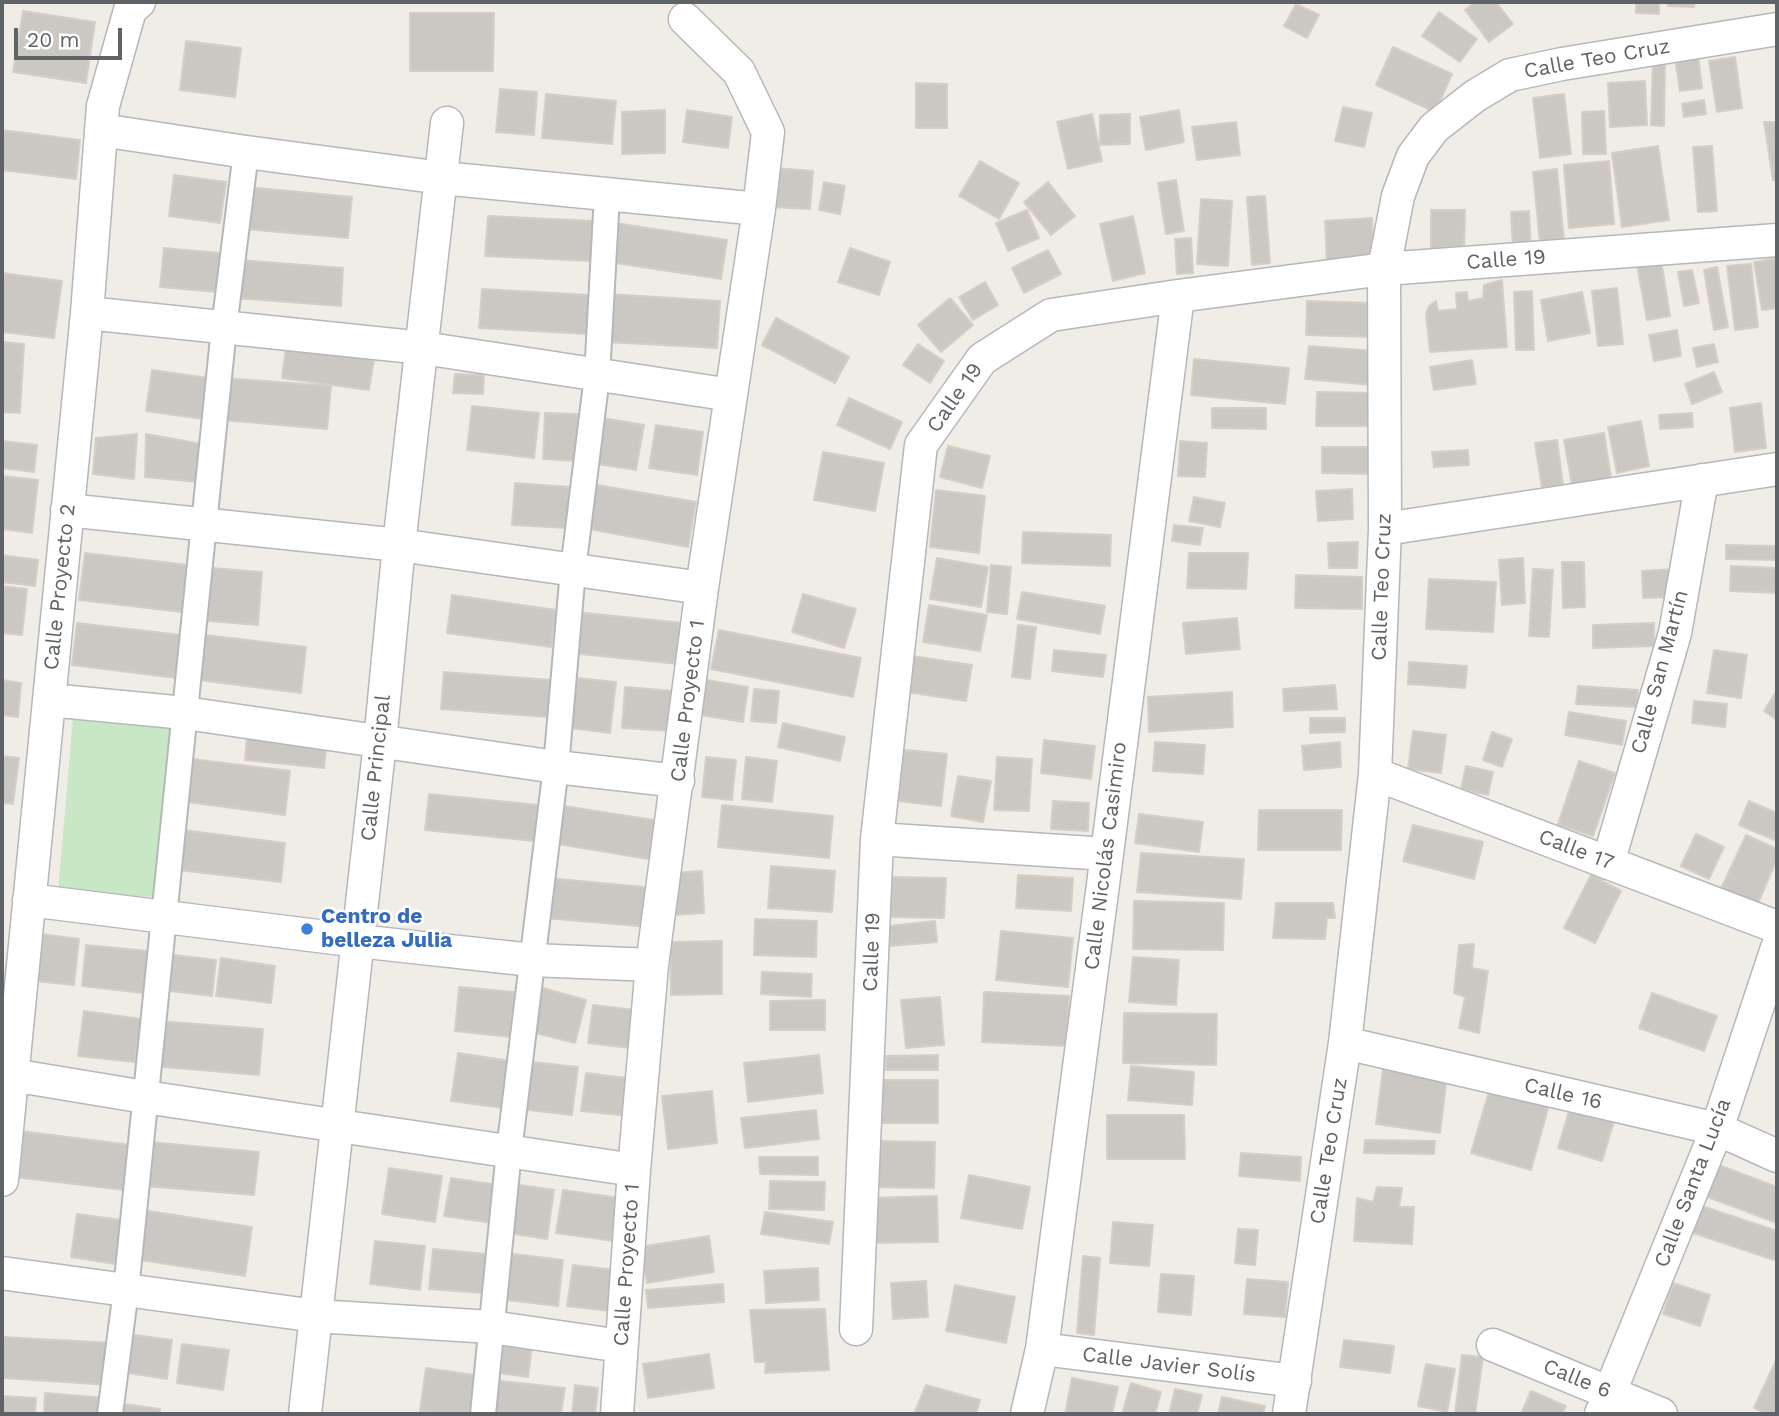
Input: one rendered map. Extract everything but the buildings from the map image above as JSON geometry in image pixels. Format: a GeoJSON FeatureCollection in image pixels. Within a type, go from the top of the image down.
{"type":"FeatureCollection","features":[{"type":"Feature","properties":{"kind":"street","name":"Calle Proyecto 2"},"geometry":{"type":"LineString","coordinates":[[2,1180],[86,313],[103,106],[130,10],[139,2]]}},
{"type":"Feature","properties":{"kind":"street","name":"Calle Proyecto 1"},"geometry":{"type":"LineString","coordinates":[[617,1414],[652,965],[702,588],[759,209],[768,132],[739,72],[685,19]]}},
{"type":"Feature","properties":{"kind":"street","name":"Calle Teo Cruz"},"geometry":{"type":"LineString","coordinates":[[1289,1414],[1345,1043],[1375,774],[1385,530],[1384,270],[1398,197],[1413,156],[1434,128],[1475,96],[1510,75],[1777,29]]}},
{"type":"Feature","properties":{"kind":"street","name":"Calle Principal"},"geometry":{"type":"LineString","coordinates":[[305,1414],[447,123]]}},
{"type":"Feature","properties":{"kind":"street"},"geometry":{"type":"LineString","coordinates":[[101,130],[442,178],[759,209]]}},
{"type":"Feature","properties":{"kind":"street"},"geometry":{"type":"LineString","coordinates":[[110,1414],[126,1290],[224,328],[246,152]]}},
{"type":"Feature","properties":{"kind":"street"},"geometry":{"type":"LineString","coordinates":[[483,1414],[509,1151],[556,767],[573,570],[597,376],[607,194]]}},
{"type":"Feature","properties":{"kind":"street","name":"Calle 19"},"geometry":{"type":"LineString","coordinates":[[856,1329],[877,839],[921,445],[982,359],[1051,315],[1384,270],[1777,240]]}},
{"type":"Feature","properties":{"kind":"street","name":"Calle Nicolás Casimiro"},"geometry":{"type":"LineString","coordinates":[[1027,1414],[1042,1349],[1178,296]]}},
{"type":"Feature","properties":{"kind":"street"},"geometry":{"type":"LineString","coordinates":[[86,313],[423,348],[731,395]]}},
{"type":"Feature","properties":{"kind":"street"},"geometry":{"type":"LineString","coordinates":[[1385,530],[1777,468]]}},
{"type":"Feature","properties":{"kind":"street","name":"Calle San Martín"},"geometry":{"type":"LineString","coordinates":[[1608,863],[1675,633],[1702,480]]}},
{"type":"Feature","properties":{"kind":"street"},"geometry":{"type":"LineString","coordinates":[[67,510],[399,545],[702,588]]}},
{"type":"Feature","properties":{"kind":"street"},"geometry":{"type":"LineString","coordinates":[[49,700],[185,713],[556,767],[678,781]]}},
{"type":"Feature","properties":{"kind":"street","name":"Calle 17"},"geometry":{"type":"LineString","coordinates":[[1375,774],[1777,927]]}},
{"type":"Feature","properties":{"kind":"street"},"geometry":{"type":"LineString","coordinates":[[877,839],[1107,854]]}},
{"type":"Feature","properties":{"kind":"street"},"geometry":{"type":"LineString","coordinates":[[29,900],[532,960],[652,965]]}},
{"type":"Feature","properties":{"kind":"street","name":"Calle Santa Lucía"},"geometry":{"type":"LineString","coordinates":[[1606,1403],[1717,1129],[1777,948]]}},
{"type":"Feature","properties":{"kind":"street","name":"Calle 16"},"geometry":{"type":"LineString","coordinates":[[1345,1043],[1717,1129],[1777,1156]]}},
{"type":"Feature","properties":{"kind":"street"},"geometry":{"type":"LineString","coordinates":[[12,1075],[634,1171]]}},
{"type":"Feature","properties":{"kind":"street"},"geometry":{"type":"LineString","coordinates":[[2,1273],[316,1316],[491,1327],[621,1346]]}},
{"type":"Feature","properties":{"kind":"street","name":"Calle 6"},"geometry":{"type":"LineString","coordinates":[[1493,1345],[1606,1403],[1661,1414]]}},
{"type":"Feature","properties":{"kind":"street","name":"Calle Javier Solís"},"geometry":{"type":"LineString","coordinates":[[1042,1349],[1295,1381]]}},
{"type":"Feature","properties":{"kind":"green space"},"geometry":{"type":"Polygon","coordinates":[[[73,717],[175,722],[157,897],[58,892],[73,717]]]}},
{"type":"Feature","properties":{"kind":"place","name":"Centro de belleza Julia"},"geometry":{"type":"Point","coordinates":[307,929]}}]}
